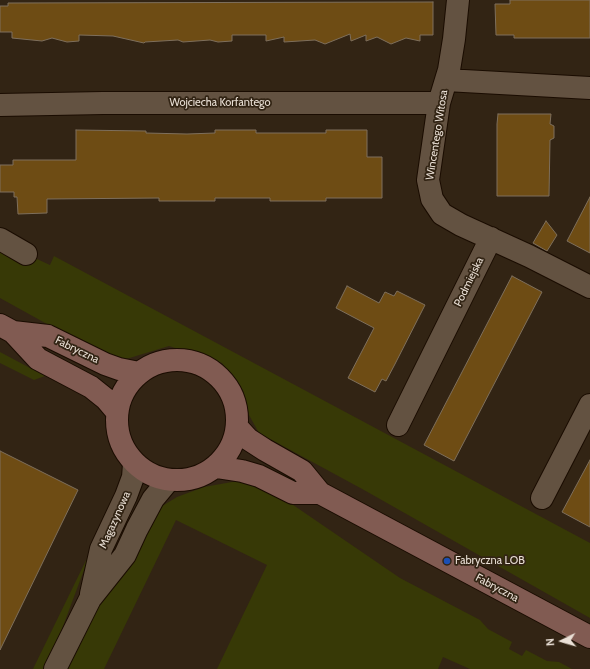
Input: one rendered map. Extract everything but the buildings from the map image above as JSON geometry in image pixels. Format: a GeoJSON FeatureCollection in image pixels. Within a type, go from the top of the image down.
{"type":"FeatureCollection","features":[{"type":"Feature","properties":{"kind":"street","name":"Wincentego Witosa"},"geometry":{"type":"LineString","coordinates":[[458,0],[449,70],[439,103],[428,180],[432,200],[442,214],[461,225],[491,238]]}},
{"type":"Feature","properties":{"kind":"street"},"geometry":{"type":"LineString","coordinates":[[446,80],[590,88]]}},
{"type":"Feature","properties":{"kind":"street","name":"Wojciecha Korfantego"},"geometry":{"type":"LineString","coordinates":[[0,105],[103,103],[439,103]]}},
{"type":"Feature","properties":{"kind":"street"},"geometry":{"type":"LineString","coordinates":[[491,238],[590,287]]}},
{"type":"Feature","properties":{"kind":"street","name":"Podmiejska"},"geometry":{"type":"LineString","coordinates":[[398,425],[491,238]]}},
{"type":"Feature","properties":{"kind":"street"},"geometry":{"type":"LineString","coordinates":[[0,239],[26,254]]}},
{"type":"Feature","properties":{"kind":"street","name":"Fabryczna"},"geometry":{"type":"LineString","coordinates":[[7,328],[48,336],[105,364],[119,369],[139,373]]}},
{"type":"Feature","properties":{"kind":"street","name":"Fabryczna"},"geometry":{"type":"LineString","coordinates":[[7,328],[38,359],[91,387],[106,399],[117,412]]}},
{"type":"Feature","properties":{"kind":"street"},"geometry":{"type":"LineString","coordinates":[[172,360],[189,361],[206,367],[220,378],[231,392],[236,410],[237,427],[230,449],[216,467],[193,479],[168,481],[156,478],[144,472],[134,464],[125,453],[119,439],[116,426],[119,401],[130,381],[139,373],[154,364],[172,360]]}},
{"type":"Feature","properties":{"kind":"street"},"geometry":{"type":"LineString","coordinates":[[542,498],[590,405]]}},
{"type":"Feature","properties":{"kind":"street","name":"Fabryczna"},"geometry":{"type":"LineString","coordinates":[[237,427],[248,439],[302,471],[320,493],[590,637]]}},
{"type":"Feature","properties":{"kind":"street","name":"Magazynowa"},"geometry":{"type":"LineString","coordinates":[[90,599],[101,549],[126,496],[133,477],[134,464]]}},
{"type":"Feature","properties":{"kind":"street","name":"Fabryczna"},"geometry":{"type":"LineString","coordinates":[[216,467],[242,471],[259,476],[293,493],[320,493]]}},
{"type":"Feature","properties":{"kind":"street","name":"Magazynowa"},"geometry":{"type":"LineString","coordinates":[[55,669],[90,599],[125,554],[154,500],[168,481]]}},
{"type":"Feature","properties":{"kind":"shaded area"},"geometry":{"type":"Polygon","coordinates":[[[0,239],[26,254],[50,265],[54,256],[590,543],[590,618],[364,490],[259,433],[249,415],[243,390],[222,363],[169,346],[123,360],[56,329],[0,298],[0,239]]]}},
{"type":"Feature","properties":{"kind":"shaded area"},"geometry":{"type":"Polygon","coordinates":[[[0,352],[45,376],[34,380],[0,363],[0,352]]]}},
{"type":"Feature","properties":{"kind":"shaded area"},"geometry":{"type":"Polygon","coordinates":[[[243,480],[280,496],[400,578],[480,620],[488,629],[512,642],[509,649],[522,656],[526,650],[547,661],[559,662],[572,669],[470,669],[443,657],[438,669],[217,669],[267,565],[176,520],[104,669],[55,669],[159,508],[177,497],[204,487],[243,480]]]}},
{"type":"Feature","properties":{"kind":"shaded area"},"geometry":{"type":"Polygon","coordinates":[[[93,546],[47,669],[33,669],[93,546]]]}},
{"type":"Feature","properties":{"kind":"place","name":"Fabryczna LOB"},"geometry":{"type":"Point","coordinates":[447,561]}}]}
